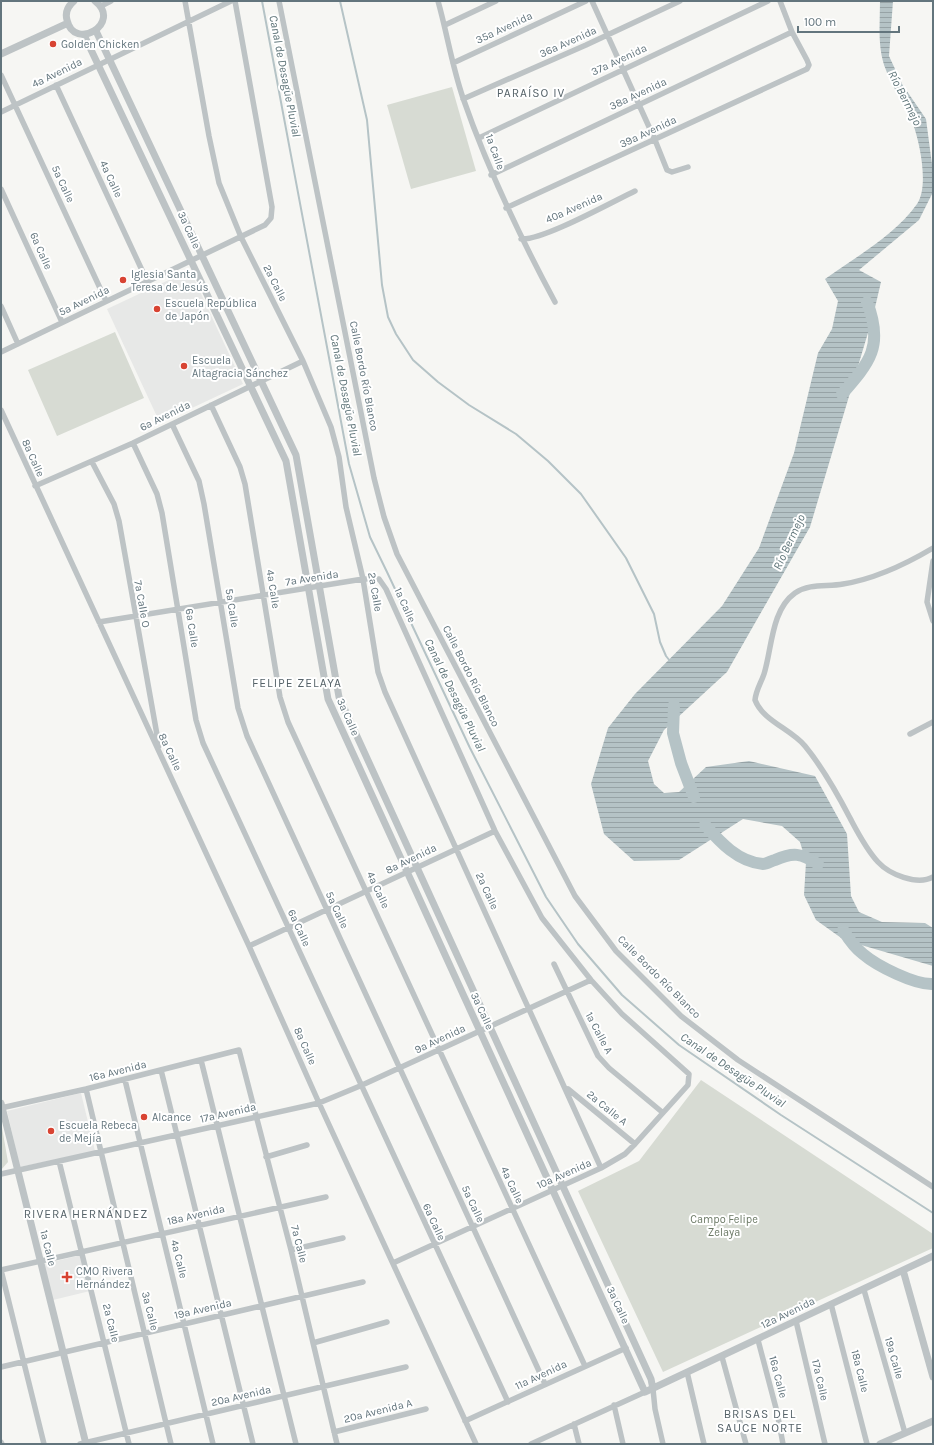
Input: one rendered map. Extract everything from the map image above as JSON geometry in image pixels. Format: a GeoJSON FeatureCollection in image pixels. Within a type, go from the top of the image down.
{"type":"FeatureCollection","features":[{"type":"Feature","properties":{"kind":"street"},"geometry":{"type":"LineString","coordinates":[[72,2],[66,13],[68,23],[74,31],[84,35],[96,31],[100,27],[103,17],[98,4],[111,1]]}},
{"type":"Feature","properties":{"kind":"street","name":"2a Calle"},"geometry":{"type":"LineString","coordinates":[[185,1],[216,173],[241,237],[303,361],[333,435],[339,458],[346,507],[363,579],[378,672],[385,692],[530,1008],[601,1168]]}},
{"type":"Feature","properties":{"kind":"street","name":"4a Avenida"},"geometry":{"type":"LineString","coordinates":[[1,112],[231,1]]}},
{"type":"Feature","properties":{"kind":"street"},"geometry":{"type":"LineString","coordinates":[[236,1],[272,207],[269,222],[241,237]]}},
{"type":"Feature","properties":{"kind":"street","name":"Calle Bordo Río Blanco"},"geometry":{"type":"LineString","coordinates":[[279,1],[359,403],[384,517],[397,554],[575,896],[616,951],[681,1016],[738,1060],[933,1187]]}},
{"type":"Feature","properties":{"kind":"street","name":"1a Calle"},"geometry":{"type":"LineString","coordinates":[[438,1],[463,99],[479,138],[491,175],[521,239],[555,302]]}},
{"type":"Feature","properties":{"kind":"street"},"geometry":{"type":"LineString","coordinates":[[445,25],[496,1]]}},
{"type":"Feature","properties":{"kind":"street","name":"35a Avenida"},"geometry":{"type":"LineString","coordinates":[[453,62],[586,1]]}},
{"type":"Feature","properties":{"kind":"street"},"geometry":{"type":"LineString","coordinates":[[592,1],[669,172],[688,167]]}},
{"type":"Feature","properties":{"kind":"street","name":"36a Avenida"},"geometry":{"type":"LineString","coordinates":[[463,99],[680,1]]}},
{"type":"Feature","properties":{"kind":"street","name":"37a Avenida"},"geometry":{"type":"LineString","coordinates":[[479,138],[768,1]]}},
{"type":"Feature","properties":{"kind":"street"},"geometry":{"type":"LineString","coordinates":[[780,1],[792,32]]}},
{"type":"Feature","properties":{"kind":"street"},"geometry":{"type":"LineString","coordinates":[[1,54],[68,23]]}},
{"type":"Feature","properties":{"kind":"street","name":"3a Calle"},"geometry":{"type":"LineString","coordinates":[[96,31],[262,380],[296,455],[340,697],[417,868],[564,1185],[651,1379],[652,1389]]}},
{"type":"Feature","properties":{"kind":"street","name":"39a Avenida"},"geometry":{"type":"LineString","coordinates":[[506,208],[807,69],[809,65],[792,32]]}},
{"type":"Feature","properties":{"kind":"street","name":"38a Avenida"},"geometry":{"type":"LineString","coordinates":[[491,175],[792,32]]}},
{"type":"Feature","properties":{"kind":"street","name":"3a Calle"},"geometry":{"type":"LineString","coordinates":[[84,35],[286,461],[328,700],[645,1392]]}},
{"type":"Feature","properties":{"kind":"street","name":"5a Calle"},"geometry":{"type":"LineString","coordinates":[[1,75],[106,300]]}},
{"type":"Feature","properties":{"kind":"street","name":"4a Calle"},"geometry":{"type":"LineString","coordinates":[[56,85],[147,281]]}},
{"type":"Feature","properties":{"kind":"street","name":"6a Calle"},"geometry":{"type":"LineString","coordinates":[[1,188],[62,322]]}},
{"type":"Feature","properties":{"kind":"street","name":"40a Avenida"},"geometry":{"type":"LineString","coordinates":[[521,239],[529,239],[557,228],[635,191]]}},
{"type":"Feature","properties":{"kind":"street","name":"5a Avenida"},"geometry":{"type":"LineString","coordinates":[[1,352],[106,300],[241,237]]}},
{"type":"Feature","properties":{"kind":"street"},"geometry":{"type":"LineString","coordinates":[[1,306],[18,344]]}},
{"type":"Feature","properties":{"kind":"street","name":"6a Avenida"},"geometry":{"type":"LineString","coordinates":[[35,486],[92,462],[303,361]]}},
{"type":"Feature","properties":{"kind":"street","name":"4a Calle"},"geometry":{"type":"LineString","coordinates":[[211,405],[240,467],[243,479],[264,595],[280,697],[288,722],[368,891],[511,1208],[585,1366]]}},
{"type":"Feature","properties":{"kind":"street","name":"8a Calle"},"geometry":{"type":"LineString","coordinates":[[1,410],[249,946],[476,1444]]}},
{"type":"Feature","properties":{"kind":"street","name":"5a Calle"},"geometry":{"type":"LineString","coordinates":[[172,424],[198,480],[204,504],[238,708],[247,736],[545,1384]]}},
{"type":"Feature","properties":{"kind":"street","name":"6a Calle"},"geometry":{"type":"LineString","coordinates":[[132,443],[157,494],[179,609],[196,720],[203,743],[433,1244],[508,1402]]}},
{"type":"Feature","properties":{"kind":"street","name":"7a Calle O"},"geometry":{"type":"LineString","coordinates":[[92,462],[114,504],[119,522],[134,617],[160,755]]}},
{"type":"Feature","properties":{"kind":"street"},"geometry":{"type":"LineString","coordinates":[[933,548],[907,564],[843,584],[815,585],[795,593],[781,610],[771,636],[764,675],[755,700],[762,712],[799,739],[812,755],[831,784],[868,848],[879,863],[892,871],[915,881],[933,878]]}},
{"type":"Feature","properties":{"kind":"street"},"geometry":{"type":"LineString","coordinates":[[933,561],[927,602],[933,621]]}},
{"type":"Feature","properties":{"kind":"street","name":"1a Calle"},"geometry":{"type":"LineString","coordinates":[[363,579],[379,579],[386,589],[495,831]]}},
{"type":"Feature","properties":{"kind":"street","name":"7a Avenida"},"geometry":{"type":"LineString","coordinates":[[99,622],[363,579]]}},
{"type":"Feature","properties":{"kind":"street"},"geometry":{"type":"LineString","coordinates":[[910,734],[933,722]]}},
{"type":"Feature","properties":{"kind":"street"},"geometry":{"type":"LineString","coordinates":[[495,831],[542,918],[591,980]]}},
{"type":"Feature","properties":{"kind":"street","name":"8a Avenida"},"geometry":{"type":"LineString","coordinates":[[249,946],[495,831]]}},
{"type":"Feature","properties":{"kind":"street","name":"1a Calle A"},"geometry":{"type":"LineString","coordinates":[[554,964],[598,1056],[609,1068],[662,1112]]}},
{"type":"Feature","properties":{"kind":"street","name":"9a Avenida"},"geometry":{"type":"LineString","coordinates":[[319,1102],[399,1069],[591,980]]}},
{"type":"Feature","properties":{"kind":"street","name":"10a Avenida"},"geometry":{"type":"LineString","coordinates":[[393,1263],[601,1168],[624,1154],[635,1144],[659,1118],[662,1112],[688,1085],[689,1074],[622,1014],[591,980]]}},
{"type":"Feature","properties":{"kind":"street","name":"16a Avenida"},"geometry":{"type":"LineString","coordinates":[[1,1106],[86,1090],[239,1050]]}},
{"type":"Feature","properties":{"kind":"street","name":"7a Calle"},"geometry":{"type":"LineString","coordinates":[[239,1050],[313,1343],[336,1444]]}},
{"type":"Feature","properties":{"kind":"street"},"geometry":{"type":"LineString","coordinates":[[201,1060],[216,1126],[296,1444]]}},
{"type":"Feature","properties":{"kind":"street"},"geometry":{"type":"LineString","coordinates":[[162,1070],[254,1444]]}},
{"type":"Feature","properties":{"kind":"street","name":"4a Calle"},"geometry":{"type":"LineString","coordinates":[[125,1080],[213,1444]]}},
{"type":"Feature","properties":{"kind":"street","name":"2a Calle A"},"geometry":{"type":"LineString","coordinates":[[566,1088],[635,1144]]}},
{"type":"Feature","properties":{"kind":"street","name":"3a Calle"},"geometry":{"type":"LineString","coordinates":[[86,1090],[121,1242],[171,1444]]}},
{"type":"Feature","properties":{"kind":"street","name":"17a Avenida"},"geometry":{"type":"LineString","coordinates":[[1,1174],[319,1102]]}},
{"type":"Feature","properties":{"kind":"street","name":"1a Calle"},"geometry":{"type":"LineString","coordinates":[[1,1106],[64,1352],[84,1444]]}},
{"type":"Feature","properties":{"kind":"street"},"geometry":{"type":"LineString","coordinates":[[266,1157],[307,1145]]}},
{"type":"Feature","properties":{"kind":"street","name":"2a Calle"},"geometry":{"type":"LineString","coordinates":[[59,1161],[106,1342],[129,1444]]}},
{"type":"Feature","properties":{"kind":"street","name":"18a Avenida"},"geometry":{"type":"LineString","coordinates":[[1,1270],[326,1197]]}},
{"type":"Feature","properties":{"kind":"street"},"geometry":{"type":"LineString","coordinates":[[290,1250],[343,1238]]}},
{"type":"Feature","properties":{"kind":"street","name":"12a Avenida"},"geometry":{"type":"LineString","coordinates":[[645,1392],[758,1340],[831,1304],[864,1290],[933,1256]]}},
{"type":"Feature","properties":{"kind":"street"},"geometry":{"type":"LineString","coordinates":[[1,1270],[44,1444]]}},
{"type":"Feature","properties":{"kind":"street"},"geometry":{"type":"LineString","coordinates":[[903,1270],[933,1377]]}},
{"type":"Feature","properties":{"kind":"street","name":"19a Avenida"},"geometry":{"type":"LineString","coordinates":[[1,1367],[363,1282]]}},
{"type":"Feature","properties":{"kind":"street","name":"19a Calle"},"geometry":{"type":"LineString","coordinates":[[864,1290],[905,1433]]}},
{"type":"Feature","properties":{"kind":"street","name":"18a Calle"},"geometry":{"type":"LineString","coordinates":[[831,1304],[868,1444]]}},
{"type":"Feature","properties":{"kind":"street","name":"17a Calle"},"geometry":{"type":"LineString","coordinates":[[796,1321],[825,1444]]}},
{"type":"Feature","properties":{"kind":"street"},"geometry":{"type":"LineString","coordinates":[[313,1343],[387,1322]]}},
{"type":"Feature","properties":{"kind":"street","name":"16a Calle"},"geometry":{"type":"LineString","coordinates":[[758,1340],[777,1412],[783,1444]]}},
{"type":"Feature","properties":{"kind":"street","name":"11a Avenida"},"geometry":{"type":"LineString","coordinates":[[465,1421],[626,1348]]}},
{"type":"Feature","properties":{"kind":"street"},"geometry":{"type":"LineString","coordinates":[[722,1357],[746,1444]]}},
{"type":"Feature","properties":{"kind":"street","name":"20a Avenida"},"geometry":{"type":"LineString","coordinates":[[84,1444],[406,1367]]}},
{"type":"Feature","properties":{"kind":"street"},"geometry":{"type":"LineString","coordinates":[[686,1372],[704,1444]]}},
{"type":"Feature","properties":{"kind":"street"},"geometry":{"type":"LineString","coordinates":[[652,1389],[663,1444]]}},
{"type":"Feature","properties":{"kind":"street"},"geometry":{"type":"LineString","coordinates":[[532,1444],[645,1392]]}},
{"type":"Feature","properties":{"kind":"street"},"geometry":{"type":"LineString","coordinates":[[614,1406],[623,1444]]}},
{"type":"Feature","properties":{"kind":"street","name":"20a Avenida A"},"geometry":{"type":"LineString","coordinates":[[334,1432],[426,1409]]}},
{"type":"Feature","properties":{"kind":"street"},"geometry":{"type":"LineString","coordinates":[[880,1444],[933,1421]]}},
{"type":"Feature","properties":{"kind":"street"},"geometry":{"type":"LineString","coordinates":[[574,1424],[579,1444]]}},
{"type":"Feature","properties":{"kind":"shaded area","name":"Escuela Altagracia Sánchez"},"geometry":{"type":"Polygon","coordinates":[[[190,270],[243,384],[160,423],[107,309],[190,270]]]}},
{"type":"Feature","properties":{"kind":"shaded area","name":"Escuela Rebeca de Mejía"},"geometry":{"type":"Polygon","coordinates":[[[81,1093],[95,1151],[20,1167],[7,1111],[81,1093]]]}},
{"type":"Feature","properties":{"kind":"shaded area","name":"CMO Rivera Hernández"},"geometry":{"type":"Polygon","coordinates":[[[81,1255],[90,1291],[53,1300],[44,1264],[81,1255]]]}},
{"type":"Feature","properties":{"kind":"green space"},"geometry":{"type":"Polygon","coordinates":[[[452,87],[476,171],[411,189],[387,105],[452,87]]]}},
{"type":"Feature","properties":{"kind":"green space"},"geometry":{"type":"Polygon","coordinates":[[[115,332],[144,398],[57,436],[28,370],[115,332]]]}},
{"type":"Feature","properties":{"kind":"green space","name":"Campo Felipe Zelaya"},"geometry":{"type":"Polygon","coordinates":[[[701,1080],[933,1234],[933,1248],[663,1372],[578,1191],[639,1161],[701,1080]]]}},
{"type":"Feature","properties":{"kind":"green space"},"geometry":{"type":"Polygon","coordinates":[[[1,1122],[8,1162],[1,1170],[1,1122]]]}},
{"type":"Feature","properties":{"kind":"water"},"geometry":{"type":"Polygon","coordinates":[[[880,1],[893,1],[889,56],[902,84],[926,119],[933,172],[933,192],[919,220],[859,270],[881,282],[873,316],[810,527],[727,672],[664,730],[648,761],[654,784],[664,793],[679,792],[706,767],[749,761],[815,776],[847,834],[851,896],[859,912],[882,922],[925,923],[933,928],[933,966],[844,940],[816,920],[804,895],[806,862],[800,842],[782,826],[743,819],[679,860],[634,861],[604,834],[591,784],[608,728],[635,694],[722,606],[759,548],[794,453],[818,353],[832,329],[838,301],[825,279],[886,236],[908,215],[917,204],[921,196],[923,176],[921,153],[916,132],[907,110],[892,84],[881,53],[880,1]]]}},
{"type":"Feature","properties":{"kind":"waterway","name":"Canal de Desagüe Pluvial"},"geometry":{"type":"LineString","coordinates":[[262,1],[349,464],[370,537],[470,748],[546,897],[578,944],[622,995],[679,1045],[781,1115],[933,1213]]}},
{"type":"Feature","properties":{"kind":"waterway"},"geometry":{"type":"LineString","coordinates":[[340,1],[367,120],[382,285],[388,317],[396,334],[413,360],[438,382],[469,405],[516,434],[548,461],[581,494],[626,558],[654,614],[660,642],[666,656],[670,661]]}},
{"type":"Feature","properties":{"kind":"waterway","name":"Río Bermejo"},"geometry":{"type":"LineString","coordinates":[[842,394],[867,362],[874,342],[872,317],[867,302]]}},
{"type":"Feature","properties":{"kind":"waterway","name":"Río Bermejo"},"geometry":{"type":"LineString","coordinates":[[674,705],[673,733],[681,763],[694,797]]}},
{"type":"Feature","properties":{"kind":"waterway","name":"Río Bermejo"},"geometry":{"type":"LineString","coordinates":[[705,825],[730,850],[754,862],[764,864],[781,857],[797,855],[818,864]]}},
{"type":"Feature","properties":{"kind":"waterway","name":"Río Bermejo"},"geometry":{"type":"LineString","coordinates":[[843,930],[857,949],[877,964],[907,978],[933,984]]}},
{"type":"Feature","properties":{"kind":"place","name":"Golden Chicken"},"geometry":{"type":"Point","coordinates":[53,44]}},
{"type":"Feature","properties":{"kind":"place","name":"Iglesia Santa Teresa de Jesús"},"geometry":{"type":"Point","coordinates":[123,280]}},
{"type":"Feature","properties":{"kind":"place","name":"Escuela República de Japón"},"geometry":{"type":"Point","coordinates":[157,309]}},
{"type":"Feature","properties":{"kind":"place","name":"Escuela Altagracia Sánchez"},"geometry":{"type":"Point","coordinates":[184,366]}},
{"type":"Feature","properties":{"kind":"place","name":"Alcance"},"geometry":{"type":"Point","coordinates":[144,1117]}},
{"type":"Feature","properties":{"kind":"place","name":"Escuela Rebeca de Mejía"},"geometry":{"type":"Point","coordinates":[51,1131]}},
{"type":"Feature","properties":{"kind":"place","name":"CMO Rivera Hernández"},"geometry":{"type":"Point","coordinates":[67,1277]}},
{"type":"Feature","properties":{"kind":"district","name":"PARAÍSO IV"},"geometry":{"type":"Point","coordinates":[531,93]}},
{"type":"Feature","properties":{"kind":"district","name":"FELIPE ZELAYA"},"geometry":{"type":"Point","coordinates":[297,683]}},
{"type":"Feature","properties":{"kind":"district","name":"RIVERA HERNÁNDEZ"},"geometry":{"type":"Point","coordinates":[86,1214]}},
{"type":"Feature","properties":{"kind":"district","name":"BRISAS DEL SAUCE NORTE"},"geometry":{"type":"Point","coordinates":[760,1421]}}]}
